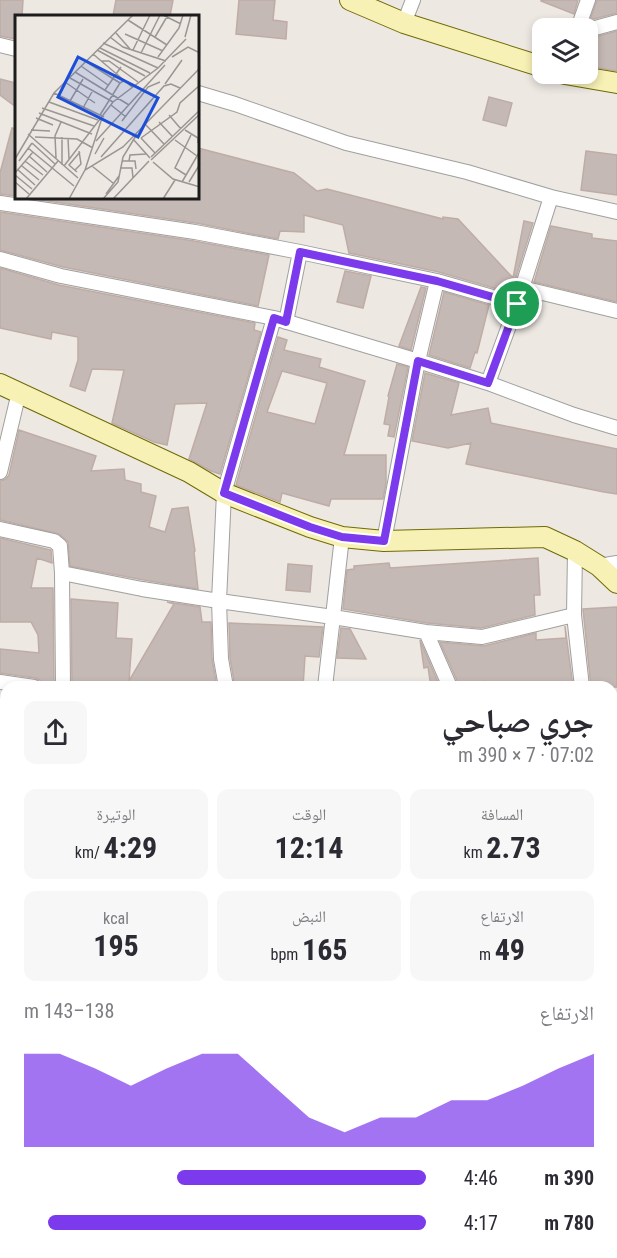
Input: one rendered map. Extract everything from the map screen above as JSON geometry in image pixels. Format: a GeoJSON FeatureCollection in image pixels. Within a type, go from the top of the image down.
{"type":"FeatureCollection","features":[{"type":"Feature","properties":{"kind":"street"},"geometry":{"type":"LineString","coordinates":[[350,0],[404,23],[532,64]]}},
{"type":"Feature","properties":{"kind":"street"},"geometry":{"type":"LineString","coordinates":[[404,23],[412,0]]}},
{"type":"Feature","properties":{"kind":"street"},"geometry":{"type":"LineString","coordinates":[[582,18],[588,0]]}},
{"type":"Feature","properties":{"kind":"street"},"geometry":{"type":"LineString","coordinates":[[598,27],[617,22]]}},
{"type":"Feature","properties":{"kind":"street"},"geometry":{"type":"LineString","coordinates":[[0,45],[15,49]]}},
{"type":"Feature","properties":{"kind":"street"},"geometry":{"type":"LineString","coordinates":[[598,80],[617,83]]}},
{"type":"Feature","properties":{"kind":"street"},"geometry":{"type":"LineString","coordinates":[[200,94],[346,143],[617,212]]}},
{"type":"Feature","properties":{"kind":"street"},"geometry":{"type":"LineString","coordinates":[[488,383],[517,304],[551,197]]}},
{"type":"Feature","properties":{"kind":"street"},"geometry":{"type":"LineString","coordinates":[[0,203],[195,232],[300,252],[437,281],[517,304]]}},
{"type":"Feature","properties":{"kind":"street"},"geometry":{"type":"LineString","coordinates":[[225,681],[220,659],[219,602],[224,493],[300,252]]}},
{"type":"Feature","properties":{"kind":"street"},"geometry":{"type":"LineString","coordinates":[[0,259],[61,276],[280,320],[488,383],[574,415],[616,424]]}},
{"type":"Feature","properties":{"kind":"street"},"geometry":{"type":"LineString","coordinates":[[384,541],[418,361],[437,281]]}},
{"type":"Feature","properties":{"kind":"street"},"geometry":{"type":"LineString","coordinates":[[522,288],[617,311]]}},
{"type":"Feature","properties":{"kind":"street"},"geometry":{"type":"LineString","coordinates":[[0,384],[189,472],[224,493],[310,527],[342,537],[384,541],[544,537],[608,565],[617,583]]}},
{"type":"Feature","properties":{"kind":"street"},"geometry":{"type":"LineString","coordinates":[[0,472],[18,392]]}},
{"type":"Feature","properties":{"kind":"street"},"geometry":{"type":"LineString","coordinates":[[0,529],[54,541],[60,546],[63,681]]}},
{"type":"Feature","properties":{"kind":"street"},"geometry":{"type":"LineString","coordinates":[[326,681],[342,537]]}},
{"type":"Feature","properties":{"kind":"street"},"geometry":{"type":"LineString","coordinates":[[575,551],[574,615],[581,681]]}},
{"type":"Feature","properties":{"kind":"street"},"geometry":{"type":"LineString","coordinates":[[62,573],[219,602],[426,632],[482,637],[574,615]]}},
{"type":"Feature","properties":{"kind":"street"},"geometry":{"type":"LineString","coordinates":[[426,632],[447,681]]}},
{"type":"Feature","properties":{"kind":"building"},"geometry":{"type":"Polygon","coordinates":[[[0,0],[23,0],[22,15],[15,15],[15,39],[0,36],[0,0]]]}},
{"type":"Feature","properties":{"kind":"building"},"geometry":{"type":"Polygon","coordinates":[[[116,0],[173,0],[170,15],[113,15],[116,0]]]}},
{"type":"Feature","properties":{"kind":"building"},"geometry":{"type":"Polygon","coordinates":[[[239,0],[275,0],[273,20],[287,22],[286,39],[236,34],[239,0]]]}},
{"type":"Feature","properties":{"kind":"building"},"geometry":{"type":"Polygon","coordinates":[[[541,0],[578,0],[574,14],[541,0]]]}},
{"type":"Feature","properties":{"kind":"building"},"geometry":{"type":"Polygon","coordinates":[[[597,0],[617,0],[617,13],[591,18],[597,0]]]}},
{"type":"Feature","properties":{"kind":"building"},"geometry":{"type":"Polygon","coordinates":[[[617,31],[617,71],[598,68],[598,36],[617,31]]]}},
{"type":"Feature","properties":{"kind":"building"},"geometry":{"type":"Polygon","coordinates":[[[0,79],[15,83],[15,106],[0,95],[0,79]]]}},
{"type":"Feature","properties":{"kind":"building"},"geometry":{"type":"Polygon","coordinates":[[[489,97],[512,103],[506,126],[483,120],[489,97]]]}},
{"type":"Feature","properties":{"kind":"building"},"geometry":{"type":"Polygon","coordinates":[[[12,128],[15,129],[15,196],[0,194],[0,173],[12,128]]]}},
{"type":"Feature","properties":{"kind":"building"},"geometry":{"type":"Polygon","coordinates":[[[200,149],[294,173],[317,191],[327,189],[443,219],[443,217],[458,219],[513,278],[524,221],[533,223],[511,293],[439,272],[349,253],[343,225],[304,215],[304,232],[280,231],[278,239],[196,223],[41,200],[200,200],[200,149]]]}},
{"type":"Feature","properties":{"kind":"building"},"geometry":{"type":"Polygon","coordinates":[[[586,151],[617,155],[617,195],[581,190],[586,151]]]}},
{"type":"Feature","properties":{"kind":"building"},"geometry":{"type":"Polygon","coordinates":[[[0,212],[194,241],[269,255],[258,306],[63,267],[0,250],[0,212]]]}},
{"type":"Feature","properties":{"kind":"building"},"geometry":{"type":"Polygon","coordinates":[[[551,226],[592,234],[592,238],[617,241],[617,302],[534,282],[551,226]]]}},
{"type":"Feature","properties":{"kind":"building"},"geometry":{"type":"Polygon","coordinates":[[[0,268],[59,285],[255,323],[254,330],[261,332],[220,474],[189,459],[207,403],[175,404],[167,445],[154,442],[112,423],[124,370],[92,369],[85,391],[70,386],[78,360],[78,337],[52,332],[51,339],[0,328],[0,268]]]}},
{"type":"Feature","properties":{"kind":"building"},"geometry":{"type":"Polygon","coordinates":[[[345,271],[371,276],[363,308],[337,302],[345,271]]]}},
{"type":"Feature","properties":{"kind":"building"},"geometry":{"type":"Polygon","coordinates":[[[421,287],[426,288],[411,350],[399,346],[421,287]]]}},
{"type":"Feature","properties":{"kind":"building"},"geometry":{"type":"Polygon","coordinates":[[[444,292],[489,305],[477,353],[475,352],[470,368],[429,355],[444,292]]]}},
{"type":"Feature","properties":{"kind":"building"},"geometry":{"type":"Polygon","coordinates":[[[278,337],[287,340],[284,350],[321,359],[319,367],[365,381],[344,455],[386,455],[386,483],[383,499],[331,499],[329,506],[282,493],[280,502],[236,485],[278,337]],[[282,371],[267,412],[315,424],[327,383],[282,371]]]}},
{"type":"Feature","properties":{"kind":"building"},"geometry":{"type":"Polygon","coordinates":[[[397,364],[408,367],[394,437],[388,436],[390,425],[384,424],[388,396],[397,364]]]}},
{"type":"Feature","properties":{"kind":"building"},"geometry":{"type":"Polygon","coordinates":[[[425,373],[459,383],[451,415],[488,408],[491,423],[617,449],[617,494],[466,464],[471,443],[448,448],[412,441],[425,373]]]}},
{"type":"Feature","properties":{"kind":"building"},"geometry":{"type":"Polygon","coordinates":[[[19,430],[96,456],[91,471],[124,469],[125,480],[141,484],[141,492],[156,496],[149,527],[165,532],[172,509],[188,507],[198,589],[70,566],[68,542],[59,534],[0,520],[0,481],[9,475],[19,430]]]}},
{"type":"Feature","properties":{"kind":"building"},"geometry":{"type":"Polygon","coordinates":[[[0,538],[51,550],[52,563],[37,558],[31,588],[53,588],[54,681],[40,681],[35,678],[0,673],[0,649],[39,653],[38,635],[31,622],[0,622],[0,538]]]}},
{"type":"Feature","properties":{"kind":"building"},"geometry":{"type":"Polygon","coordinates":[[[538,558],[540,595],[534,595],[535,615],[481,628],[427,623],[343,609],[347,570],[354,569],[354,566],[389,563],[390,568],[538,558]]]}},
{"type":"Feature","properties":{"kind":"building"},"geometry":{"type":"Polygon","coordinates":[[[288,564],[312,566],[310,592],[286,590],[288,564]]]}},
{"type":"Feature","properties":{"kind":"building"},"geometry":{"type":"Polygon","coordinates":[[[71,599],[118,603],[116,638],[132,639],[129,681],[72,681],[71,599]]]}},
{"type":"Feature","properties":{"kind":"building"},"geometry":{"type":"Polygon","coordinates":[[[167,602],[200,607],[202,622],[211,622],[212,659],[216,681],[129,681],[174,604],[167,602]]]}},
{"type":"Feature","properties":{"kind":"building"},"geometry":{"type":"Polygon","coordinates":[[[617,607],[617,681],[590,681],[583,609],[617,607]]]}},
{"type":"Feature","properties":{"kind":"building"},"geometry":{"type":"Polygon","coordinates":[[[229,623],[323,627],[319,657],[305,656],[303,681],[234,681],[230,658],[229,623]]]}},
{"type":"Feature","properties":{"kind":"building"},"geometry":{"type":"Polygon","coordinates":[[[565,626],[572,681],[457,681],[440,642],[484,646],[536,633],[536,640],[566,638],[565,626]]]}},
{"type":"Feature","properties":{"kind":"building"},"geometry":{"type":"Polygon","coordinates":[[[341,628],[350,629],[366,659],[337,658],[341,628]]]}},
{"type":"Feature","properties":{"kind":"building"},"geometry":{"type":"Polygon","coordinates":[[[420,640],[437,681],[430,681],[428,667],[424,668],[420,640]]]}},
{"type":"Feature","properties":{"kind":"route"},"geometry":{"type":"LineString","coordinates":[[300,252],[437,281],[517,304],[488,383],[418,361],[384,541],[342,537],[310,527],[224,493],[274,318],[286,322],[300,252]]}}]}
